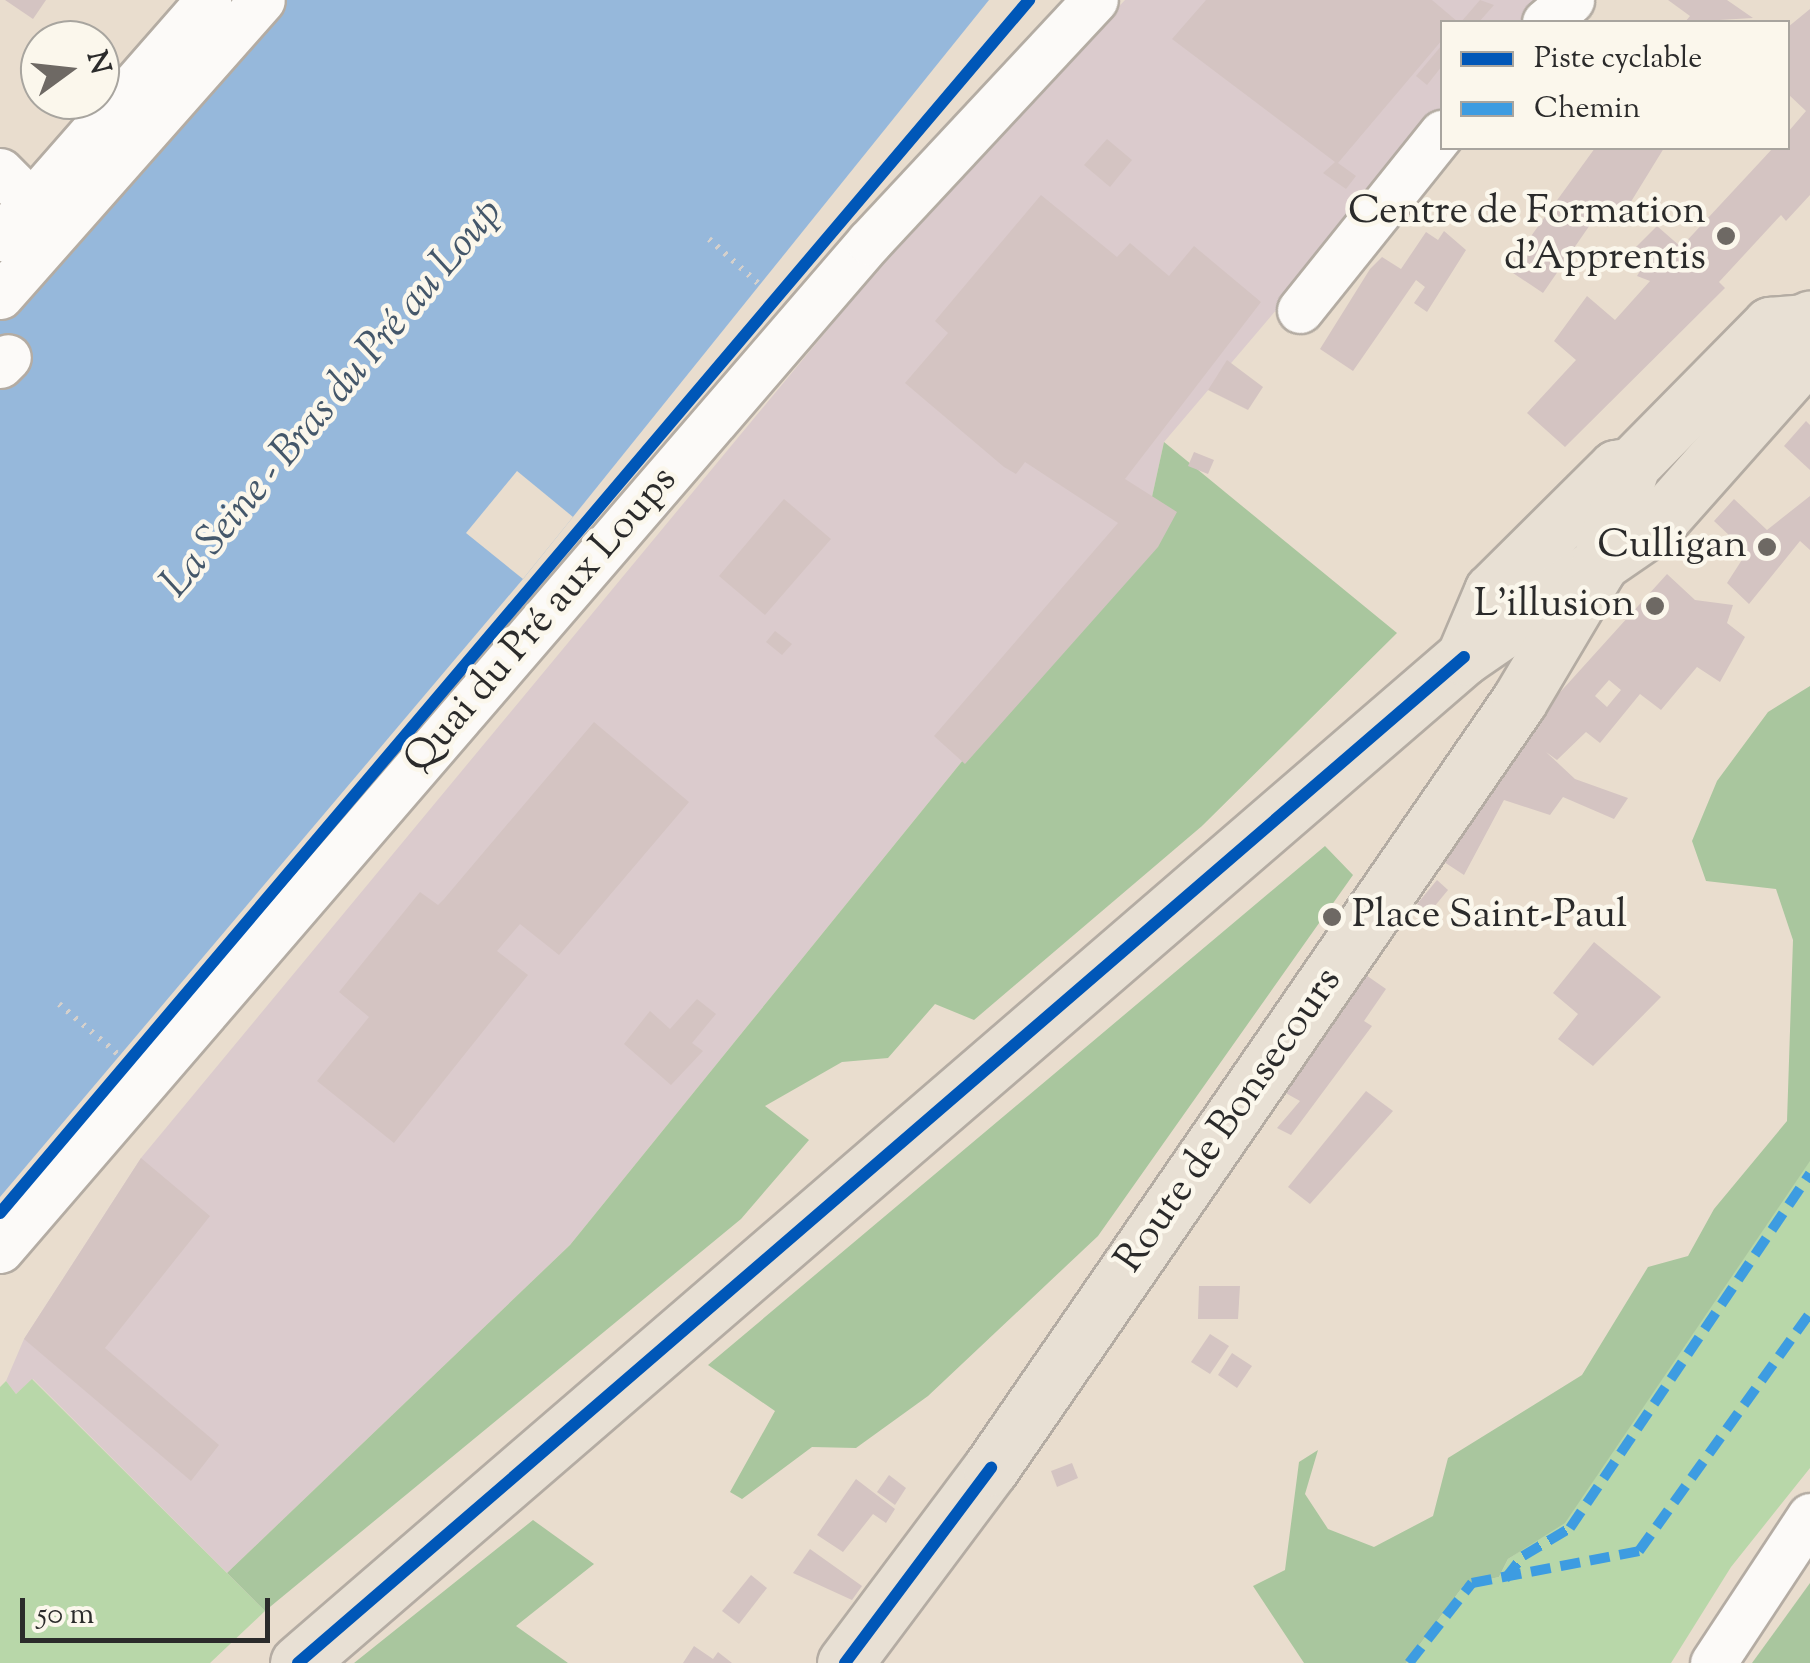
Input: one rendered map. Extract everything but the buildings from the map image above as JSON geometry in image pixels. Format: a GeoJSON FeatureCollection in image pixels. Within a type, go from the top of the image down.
{"type":"FeatureCollection","features":[{"type":"Feature","properties":{"kind":"main road","name":"Route de Bonsecours"},"geometry":{"type":"LineString","coordinates":[[845,1663],[1363,928],[1598,568],[1632,465],[1770,325],[1809,320],[1798,365],[1728,448],[1656,525],[1598,568]]}},
{"type":"Feature","properties":{"kind":"main road"},"geometry":{"type":"LineString","coordinates":[[1464,657],[1492,591],[1616,468],[1632,465]]}},
{"type":"Feature","properties":{"kind":"main road"},"geometry":{"type":"LineString","coordinates":[[298,1663],[1464,657],[1598,568]]}},
{"type":"Feature","properties":{"kind":"street"},"geometry":{"type":"LineString","coordinates":[[0,238],[16,187],[208,0]]}},
{"type":"Feature","properties":{"kind":"street"},"geometry":{"type":"LineString","coordinates":[[0,296],[262,0]]}},
{"type":"Feature","properties":{"kind":"street","name":"Quai du Pré aux Loups"},"geometry":{"type":"LineString","coordinates":[[0,1250],[138,1070],[869,242],[1095,0]]}},
{"type":"Feature","properties":{"kind":"street"},"geometry":{"type":"LineString","coordinates":[[1547,20],[1571,0]]}},
{"type":"Feature","properties":{"kind":"street"},"geometry":{"type":"LineString","coordinates":[[1300,310],[1440,135]]}},
{"type":"Feature","properties":{"kind":"street"},"geometry":{"type":"LineString","coordinates":[[1713,1663],[1810,1516]]}},
{"type":"Feature","properties":{"kind":"path"},"geometry":{"type":"LineString","coordinates":[[709,239],[760,284]]}},
{"type":"Feature","properties":{"kind":"path"},"geometry":{"type":"LineString","coordinates":[[59,1004],[138,1070]]}},
{"type":"Feature","properties":{"kind":"shaded area"},"geometry":{"type":"Polygon","coordinates":[[[1125,0],[1540,0],[1523,20],[1440,20],[1440,117],[1164,442],[1143,538],[570,1245],[227,1573],[33,1379],[16,1394],[6,1381],[24,1339],[141,1158],[915,224],[1125,0]]]}},
{"type":"Feature","properties":{"kind":"green space"},"geometry":{"type":"Polygon","coordinates":[[[1164,442],[1397,633],[1202,826],[974,1020],[935,1004],[888,1058],[842,1062],[765,1106],[809,1140],[741,1219],[265,1611],[227,1573],[570,1245],[1143,538],[1164,442]]]}},
{"type":"Feature","properties":{"kind":"green space"},"geometry":{"type":"Polygon","coordinates":[[[1810,686],[1810,1161],[1565,1523],[1508,1559],[1499,1577],[1464,1585],[1406,1663],[1304,1663],[1253,1586],[1285,1570],[1299,1462],[1318,1450],[1305,1494],[1328,1529],[1374,1547],[1433,1516],[1448,1458],[1582,1375],[1648,1267],[1688,1256],[1714,1209],[1787,1121],[1793,940],[1776,889],[1706,881],[1692,841],[1717,781],[1768,712],[1810,686]]]}},
{"type":"Feature","properties":{"kind":"green space"},"geometry":{"type":"Polygon","coordinates":[[[1325,846],[1353,875],[1098,1236],[928,1396],[856,1448],[812,1447],[742,1499],[730,1492],[775,1411],[708,1365],[1325,846]]]}},
{"type":"Feature","properties":{"kind":"green space"},"geometry":{"type":"Polygon","coordinates":[[[1810,1160],[1810,1468],[1731,1567],[1671,1663],[1406,1663],[1464,1585],[1499,1577],[1508,1559],[1565,1522],[1810,1160]]]}},
{"type":"Feature","properties":{"kind":"green space"},"geometry":{"type":"Polygon","coordinates":[[[32,1379],[265,1611],[210,1663],[0,1663],[0,1387],[6,1381],[16,1394],[32,1379]]]}},
{"type":"Feature","properties":{"kind":"green space"},"geometry":{"type":"Polygon","coordinates":[[[533,1520],[594,1564],[516,1626],[568,1663],[354,1663],[533,1520]]]}},
{"type":"Feature","properties":{"kind":"green space"},"geometry":{"type":"Polygon","coordinates":[[[1810,1583],[1810,1663],[1752,1663],[1810,1583]]]}},
{"type":"Feature","properties":{"kind":"water","name":"La Seine - Bras du Pré au Loup"},"geometry":{"type":"Polygon","coordinates":[[[266,0],[989,0],[523,579],[0,1197],[0,297],[266,0]]]}},
{"type":"Feature","properties":{"kind":"pier"},"geometry":{"type":"Polygon","coordinates":[[[517,471],[573,517],[523,579],[466,533],[517,471]]]}},
{"type":"Feature","properties":{"kind":"marked path"},"geometry":{"type":"LineString","coordinates":[[1505,1579],[1523,1556],[1570,1528],[1810,1174]]}},
{"type":"Feature","properties":{"kind":"marked path"},"geometry":{"type":"LineString","coordinates":[[1409,1663],[1472,1583],[1639,1551],[1810,1313]]}},
{"type":"Feature","properties":{"kind":"cycle path"},"geometry":{"type":"LineString","coordinates":[[0,1213],[1029,0]]}},
{"type":"Feature","properties":{"kind":"cycle path"},"geometry":{"type":"LineString","coordinates":[[298,1663],[1464,657]]}},
{"type":"Feature","properties":{"kind":"cycle path"},"geometry":{"type":"LineString","coordinates":[[845,1663],[991,1468]]}},
{"type":"Feature","properties":{"kind":"place","name":"Centre de Formation d'Apprentis"},"geometry":{"type":"Point","coordinates":[1726,236]}},
{"type":"Feature","properties":{"kind":"place","name":"Culligan"},"geometry":{"type":"Point","coordinates":[1767,547]}},
{"type":"Feature","properties":{"kind":"place","name":"L'illusion"},"geometry":{"type":"Point","coordinates":[1655,606]}},
{"type":"Feature","properties":{"kind":"place","name":"Place Saint-Paul"},"geometry":{"type":"Point","coordinates":[1332,917]}}]}
